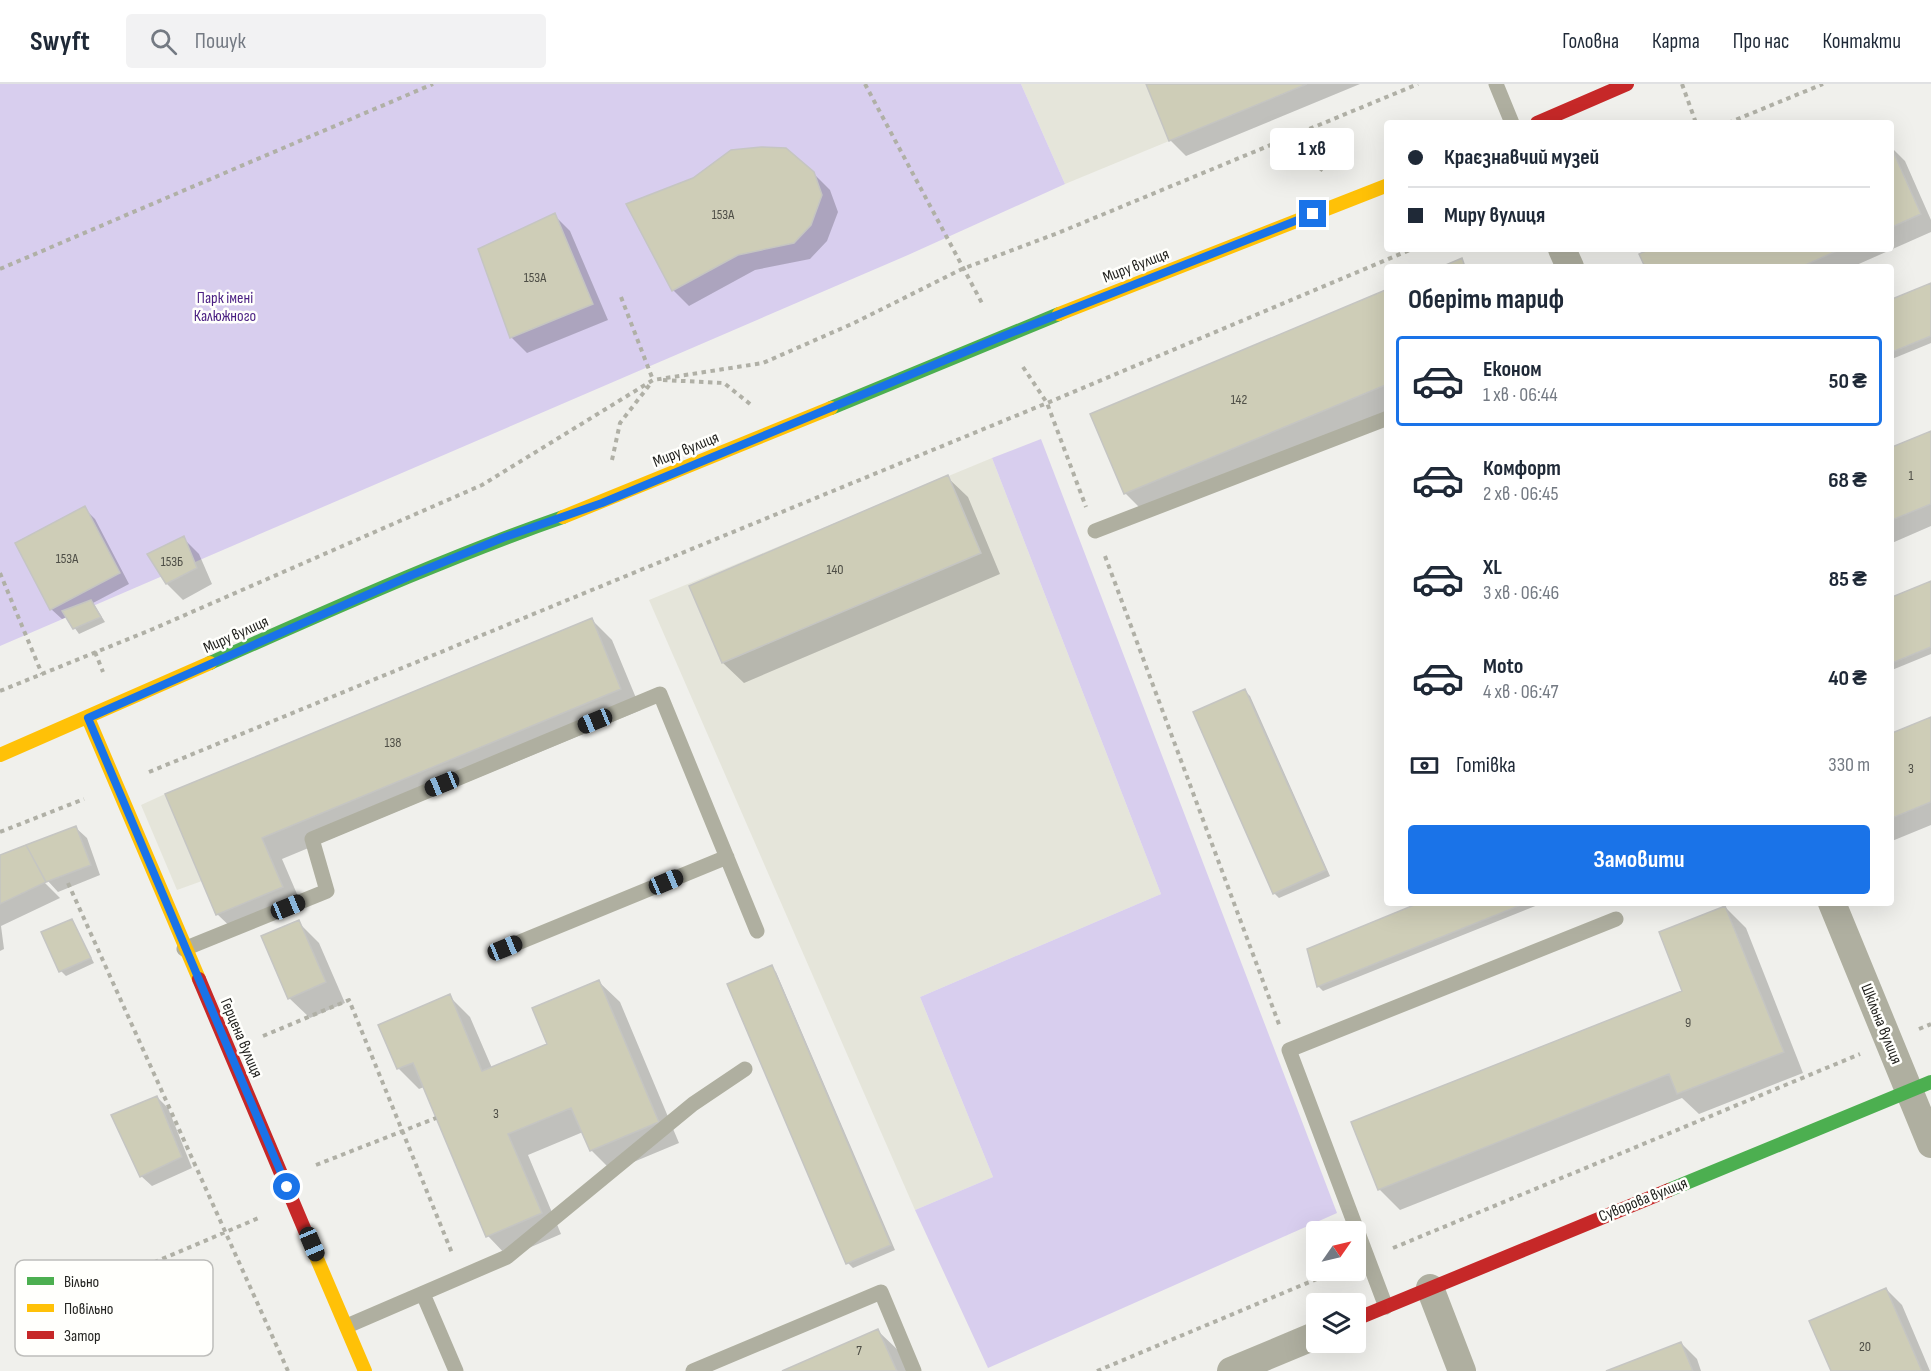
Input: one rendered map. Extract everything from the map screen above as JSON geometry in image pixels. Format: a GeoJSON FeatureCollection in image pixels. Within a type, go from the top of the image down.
{"type":"FeatureCollection","features":[{"type":"Feature","properties":{"kind":"street"},"geometry":{"type":"LineString","coordinates":[[1544,120],[1627,84]]}},
{"type":"Feature","properties":{"kind":"street","name":"Миру вулиця"},"geometry":{"type":"LineString","coordinates":[[0,755],[393,583],[505,537],[602,503],[1001,337],[1384,186]]}},
{"type":"Feature","properties":{"kind":"street","name":"Герцена вулиця"},"geometry":{"type":"LineString","coordinates":[[88,718],[184,949],[295,1203],[365,1371]]}},
{"type":"Feature","properties":{"kind":"street","name":"Шкільна вулиця"},"geometry":{"type":"LineString","coordinates":[[1833,906],[1889,1042],[1920,1087],[1931,1144]]}},
{"type":"Feature","properties":{"kind":"street","name":"Суворова вулиця"},"geometry":{"type":"LineString","coordinates":[[1366,1315],[1920,1087]]}},
{"type":"Feature","properties":{"kind":"street"},"geometry":{"type":"LineString","coordinates":[[1430,1288],[1462,1371]]}},
{"type":"Feature","properties":{"kind":"street"},"geometry":{"type":"LineString","coordinates":[[1231,1371],[1306,1340]]}},
{"type":"Feature","properties":{"kind":"lane"},"geometry":{"type":"LineString","coordinates":[[1496,84],[1511,120]]}},
{"type":"Feature","properties":{"kind":"lane"},"geometry":{"type":"LineString","coordinates":[[1095,531],[1384,420]]}},
{"type":"Feature","properties":{"kind":"lane"},"geometry":{"type":"LineString","coordinates":[[184,949],[327,891],[312,839],[660,694],[757,931]]}},
{"type":"Feature","properties":{"kind":"lane"},"geometry":{"type":"LineString","coordinates":[[505,948],[727,857]]}},
{"type":"Feature","properties":{"kind":"lane"},"geometry":{"type":"LineString","coordinates":[[1386,1307],[1289,1050],[1616,919]]}},
{"type":"Feature","properties":{"kind":"lane"},"geometry":{"type":"LineString","coordinates":[[346,1326],[507,1257],[693,1104],[746,1069]]}},
{"type":"Feature","properties":{"kind":"lane"},"geometry":{"type":"LineString","coordinates":[[693,1371],[881,1292],[914,1371]]}},
{"type":"Feature","properties":{"kind":"lane"},"geometry":{"type":"LineString","coordinates":[[423,1294],[456,1371]]}},
{"type":"Feature","properties":{"kind":"path"},"geometry":{"type":"LineString","coordinates":[[0,269],[433,84]]}},
{"type":"Feature","properties":{"kind":"path"},"geometry":{"type":"LineString","coordinates":[[865,84],[962,268]]}},
{"type":"Feature","properties":{"kind":"path"},"geometry":{"type":"LineString","coordinates":[[0,691],[153,629],[482,485],[653,380],[763,363],[854,323],[962,268],[1068,229],[1418,84]]}},
{"type":"Feature","properties":{"kind":"path"},"geometry":{"type":"LineString","coordinates":[[1682,84],[1695,120]]}},
{"type":"Feature","properties":{"kind":"path"},"geometry":{"type":"LineString","coordinates":[[1735,120],[1823,84]]}},
{"type":"Feature","properties":{"kind":"path"},"geometry":{"type":"LineString","coordinates":[[0,832],[1047,403],[1405,252]]}},
{"type":"Feature","properties":{"kind":"path"},"geometry":{"type":"LineString","coordinates":[[621,297],[653,380]]}},
{"type":"Feature","properties":{"kind":"path"},"geometry":{"type":"LineString","coordinates":[[653,380],[724,383],[781,429]]}},
{"type":"Feature","properties":{"kind":"path"},"geometry":{"type":"LineString","coordinates":[[602,503],[620,423],[653,380]]}},
{"type":"Feature","properties":{"kind":"path"},"geometry":{"type":"LineString","coordinates":[[1047,403],[1289,1050]]}},
{"type":"Feature","properties":{"kind":"path"},"geometry":{"type":"LineString","coordinates":[[0,573],[42,674]]}},
{"type":"Feature","properties":{"kind":"path"},"geometry":{"type":"LineString","coordinates":[[69,884],[288,1371]]}},
{"type":"Feature","properties":{"kind":"path"},"geometry":{"type":"LineString","coordinates":[[254,1040],[349,1000],[461,1277]]}},
{"type":"Feature","properties":{"kind":"path"},"geometry":{"type":"LineString","coordinates":[[1368,1258],[1931,1024]]}},
{"type":"Feature","properties":{"kind":"path"},"geometry":{"type":"LineString","coordinates":[[310,1167],[436,1118]]}},
{"type":"Feature","properties":{"kind":"path"},"geometry":{"type":"LineString","coordinates":[[160,1260],[295,1203]]}},
{"type":"Feature","properties":{"kind":"path"},"geometry":{"type":"LineString","coordinates":[[1097,1371],[1312,1281]]}},
{"type":"Feature","properties":{"kind":"shaded area"},"geometry":{"type":"Polygon","coordinates":[[[1021,84],[1307,84],[1065,184],[1021,84]]]}},
{"type":"Feature","properties":{"kind":"shaded area"},"geometry":{"type":"Polygon","coordinates":[[[992,458],[1161,894],[920,997],[993,1177],[915,1210],[649,600],[992,458]]]}},
{"type":"Feature","properties":{"kind":"shaded area"},"geometry":{"type":"Polygon","coordinates":[[[165,794],[202,881],[177,890],[141,805],[165,794]]]}},
{"type":"Feature","properties":{"kind":"green space","name":"Парк імені Калюжного"},"geometry":{"type":"Polygon","coordinates":[[[0,84],[1021,84],[1065,184],[908,255],[0,646],[0,84]]]}},
{"type":"Feature","properties":{"kind":"green space"},"geometry":{"type":"Polygon","coordinates":[[[1041,439],[1337,1213],[1319,1221],[1306,1221],[1306,1227],[988,1368],[915,1210],[993,1177],[920,997],[1161,894],[992,458],[1041,439]]]}},
{"type":"Feature","properties":{"kind":"building"},"geometry":{"type":"Polygon","coordinates":[[[1146,84],[1307,84],[1169,141],[1146,84]]]}},
{"type":"Feature","properties":{"kind":"building"},"geometry":{"type":"Polygon","coordinates":[[[761,147],[786,148],[814,172],[822,195],[811,225],[794,243],[738,255],[672,291],[626,204],[693,178],[731,150],[761,147]]]}},
{"type":"Feature","properties":{"kind":"building"},"geometry":{"type":"Polygon","coordinates":[[[1894,153],[1921,214],[1894,226],[1894,153]]]}},
{"type":"Feature","properties":{"kind":"building"},"geometry":{"type":"Polygon","coordinates":[[[555,213],[593,304],[510,338],[478,249],[555,213]]]}},
{"type":"Feature","properties":{"kind":"building"},"geometry":{"type":"Polygon","coordinates":[[[1643,252],[1834,252],[1808,264],[1644,264],[1639,254],[1643,252]]]}},
{"type":"Feature","properties":{"kind":"building"},"geometry":{"type":"Polygon","coordinates":[[[1462,258],[1464,264],[1448,264],[1462,258]]]}},
{"type":"Feature","properties":{"kind":"building"},"geometry":{"type":"Polygon","coordinates":[[[1931,283],[1931,336],[1894,351],[1894,298],[1931,283]]]}},
{"type":"Feature","properties":{"kind":"building"},"geometry":{"type":"Polygon","coordinates":[[[1384,291],[1384,386],[1124,494],[1090,414],[1384,291]]]}},
{"type":"Feature","properties":{"kind":"building"},"geometry":{"type":"Polygon","coordinates":[[[1931,431],[1931,504],[1894,519],[1894,446],[1931,431]]]}},
{"type":"Feature","properties":{"kind":"building"},"geometry":{"type":"Polygon","coordinates":[[[948,475],[981,553],[722,663],[689,586],[948,475]]]}},
{"type":"Feature","properties":{"kind":"building"},"geometry":{"type":"Polygon","coordinates":[[[85,506],[120,573],[50,610],[15,543],[85,506]]]}},
{"type":"Feature","properties":{"kind":"building"},"geometry":{"type":"Polygon","coordinates":[[[184,536],[197,568],[166,584],[147,554],[184,536]]]}},
{"type":"Feature","properties":{"kind":"building"},"geometry":{"type":"Polygon","coordinates":[[[1931,581],[1931,647],[1894,662],[1894,596],[1931,581]]]}},
{"type":"Feature","properties":{"kind":"building"},"geometry":{"type":"Polygon","coordinates":[[[91,600],[101,617],[73,629],[62,611],[91,600]]]}},
{"type":"Feature","properties":{"kind":"building"},"geometry":{"type":"Polygon","coordinates":[[[592,618],[621,689],[262,838],[283,887],[216,915],[165,794],[592,618]]]}},
{"type":"Feature","properties":{"kind":"building"},"geometry":{"type":"Polygon","coordinates":[[[1245,689],[1326,870],[1273,894],[1193,712],[1245,689]]]}},
{"type":"Feature","properties":{"kind":"building"},"geometry":{"type":"Polygon","coordinates":[[[1931,717],[1931,802],[1894,817],[1894,732],[1931,717]]]}},
{"type":"Feature","properties":{"kind":"building"},"geometry":{"type":"Polygon","coordinates":[[[76,826],[91,865],[46,882],[26,845],[76,826]]]}},
{"type":"Feature","properties":{"kind":"building"},"geometry":{"type":"Polygon","coordinates":[[[26,845],[46,882],[0,904],[0,855],[26,845]]]}},
{"type":"Feature","properties":{"kind":"building"},"geometry":{"type":"Polygon","coordinates":[[[1412,906],[1519,906],[1317,987],[1307,949],[1412,906]]]}},
{"type":"Feature","properties":{"kind":"building"},"geometry":{"type":"Polygon","coordinates":[[[1725,906],[1784,1052],[1677,1094],[1669,1074],[1378,1190],[1351,1122],[1682,991],[1659,932],[1725,906]]]}},
{"type":"Feature","properties":{"kind":"building"},"geometry":{"type":"Polygon","coordinates":[[[72,919],[91,958],[59,972],[41,932],[72,919]]]}},
{"type":"Feature","properties":{"kind":"building"},"geometry":{"type":"Polygon","coordinates":[[[299,920],[326,982],[288,999],[261,936],[299,920]]]}},
{"type":"Feature","properties":{"kind":"building"},"geometry":{"type":"Polygon","coordinates":[[[772,965],[891,1245],[846,1264],[727,984],[772,965]]]}},
{"type":"Feature","properties":{"kind":"building"},"geometry":{"type":"Polygon","coordinates":[[[599,980],[659,1122],[590,1151],[571,1108],[508,1134],[542,1213],[486,1237],[413,1063],[397,1069],[378,1025],[450,994],[482,1071],[547,1044],[532,1008],[599,980]]]}},
{"type":"Feature","properties":{"kind":"building"},"geometry":{"type":"Polygon","coordinates":[[[157,1096],[182,1157],[140,1177],[111,1115],[157,1096]]]}},
{"type":"Feature","properties":{"kind":"building"},"geometry":{"type":"Polygon","coordinates":[[[1886,1288],[1922,1371],[1831,1371],[1809,1321],[1886,1288]]]}},
{"type":"Feature","properties":{"kind":"building"},"geometry":{"type":"Polygon","coordinates":[[[878,1329],[897,1371],[782,1371],[878,1329]]]}},
{"type":"Feature","properties":{"kind":"building"},"geometry":{"type":"Polygon","coordinates":[[[1681,1342],[1693,1371],[1606,1371],[1681,1342]]]}},
{"type":"Feature","properties":{"kind":"traffic: fast"},"geometry":{"type":"LineString","coordinates":[[831,408],[1059,314]]}},
{"type":"Feature","properties":{"kind":"traffic: fast"},"geometry":{"type":"LineString","coordinates":[[210,663],[429,568],[563,517]]}},
{"type":"Feature","properties":{"kind":"traffic: fast"},"geometry":{"type":"LineString","coordinates":[[1669,1190],[1931,1082]]}},
{"type":"Feature","properties":{"kind":"traffic: slow"},"geometry":{"type":"LineString","coordinates":[[1059,314],[1384,187]]}},
{"type":"Feature","properties":{"kind":"traffic: slow"},"geometry":{"type":"LineString","coordinates":[[563,517],[831,408]]}},
{"type":"Feature","properties":{"kind":"traffic: slow"},"geometry":{"type":"LineString","coordinates":[[0,755],[210,663]]}},
{"type":"Feature","properties":{"kind":"traffic: slow"},"geometry":{"type":"LineString","coordinates":[[88,718],[199,979]]}},
{"type":"Feature","properties":{"kind":"traffic: slow"},"geometry":{"type":"LineString","coordinates":[[306,1233],[365,1371]]}},
{"type":"Feature","properties":{"kind":"traffic: jam"},"geometry":{"type":"LineString","coordinates":[[1544,120],[1627,84]]}},
{"type":"Feature","properties":{"kind":"traffic: jam"},"geometry":{"type":"LineString","coordinates":[[199,979],[306,1233]]}},
{"type":"Feature","properties":{"kind":"traffic: jam"},"geometry":{"type":"LineString","coordinates":[[1366,1315],[1669,1190]]}},
{"type":"Feature","properties":{"kind":"route"},"geometry":{"type":"LineString","coordinates":[[287,1187],[184,949],[88,718],[412,575],[505,537],[602,503],[787,428],[1001,337],[1313,214]]}}]}
